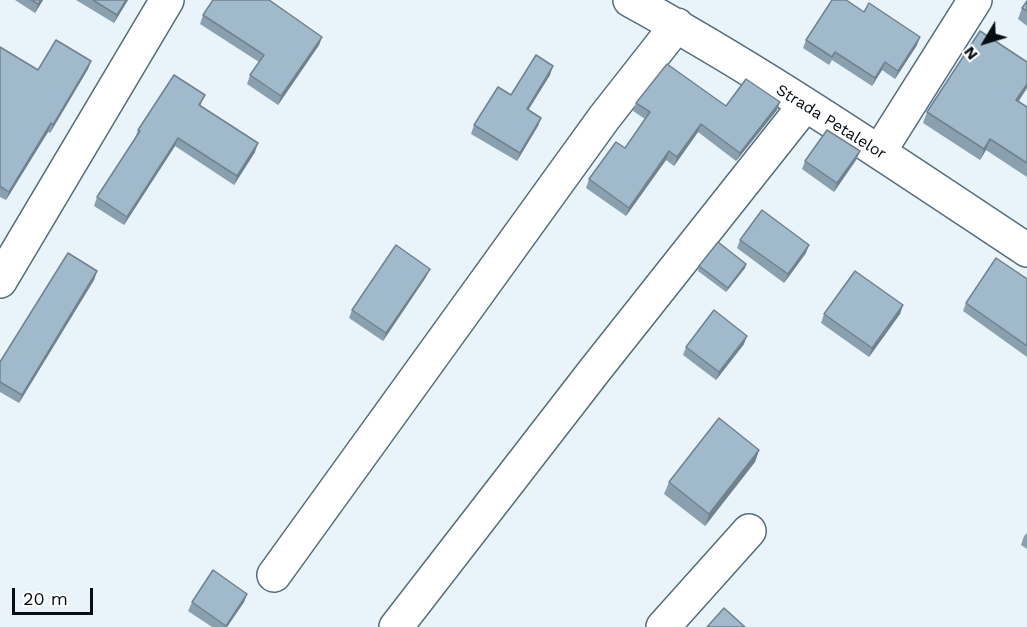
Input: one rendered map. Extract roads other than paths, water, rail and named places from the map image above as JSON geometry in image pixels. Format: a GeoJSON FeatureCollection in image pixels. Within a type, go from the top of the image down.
{"type":"FeatureCollection","features":[{"type":"Feature","properties":{"kind":"street"},"geometry":{"type":"LineString","coordinates":[[0,281],[166,0]]}},
{"type":"Feature","properties":{"kind":"street","name":"Strada Petalelor"},"geometry":{"type":"LineString","coordinates":[[630,0],[676,25],[805,105],[1027,250]]}},
{"type":"Feature","properties":{"kind":"street"},"geometry":{"type":"LineString","coordinates":[[879,152],[975,0]]}},
{"type":"Feature","properties":{"kind":"street"},"geometry":{"type":"LineString","coordinates":[[274,575],[604,118],[676,25]]}},
{"type":"Feature","properties":{"kind":"street"},"geometry":{"type":"LineString","coordinates":[[396,627],[595,370],[805,105]]}},
{"type":"Feature","properties":{"kind":"street"},"geometry":{"type":"LineString","coordinates":[[663,627],[749,531]]}}]}
